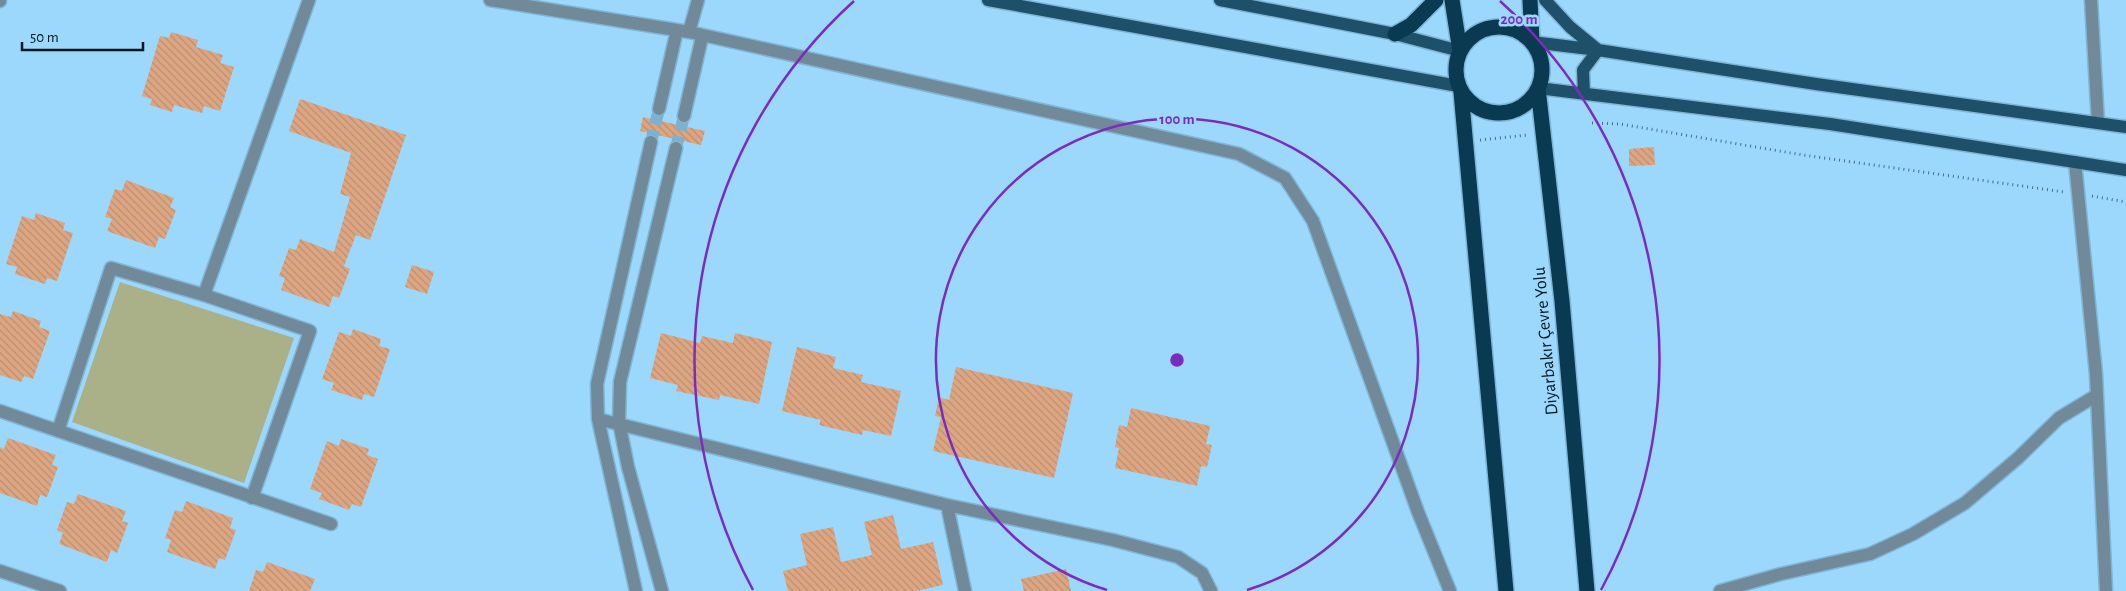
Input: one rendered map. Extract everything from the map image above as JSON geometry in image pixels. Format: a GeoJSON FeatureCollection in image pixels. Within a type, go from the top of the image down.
{"type":"FeatureCollection","features":[{"type":"Feature","properties":{"kind":"highway"},"geometry":{"type":"LineString","coordinates":[[1395,34],[1412,25],[1436,0]]}},
{"type":"Feature","properties":{"kind":"highway"},"geometry":{"type":"LineString","coordinates":[[1452,0],[1460,51]]}},
{"type":"Feature","properties":{"kind":"highway"},"geometry":{"type":"LineString","coordinates":[[1530,0],[1532,42]]}},
{"type":"Feature","properties":{"kind":"highway"},"geometry":{"type":"LineString","coordinates":[[1460,89],[1478,108],[1489,112],[1501,113],[1523,106],[1538,88],[1542,64],[1538,52],[1532,42],[1523,34],[1500,26],[1487,28],[1476,33],[1466,41],[1456,62],[1455,75],[1460,89],[1506,591]]}},
{"type":"Feature","properties":{"kind":"highway","name":"Diyarbakır Çevre Yolu"},"geometry":{"type":"LineString","coordinates":[[1538,88],[1562,301],[1587,591]]}},
{"type":"Feature","properties":{"kind":"main road"},"geometry":{"type":"LineString","coordinates":[[988,0],[1460,89]]}},
{"type":"Feature","properties":{"kind":"main road"},"geometry":{"type":"LineString","coordinates":[[1220,0],[1239,2],[1395,34],[1460,51]]}},
{"type":"Feature","properties":{"kind":"main road"},"geometry":{"type":"LineString","coordinates":[[1545,0],[1570,27],[1598,50]]}},
{"type":"Feature","properties":{"kind":"main road"},"geometry":{"type":"LineString","coordinates":[[1532,42],[1598,50],[1816,84],[2126,128]]}},
{"type":"Feature","properties":{"kind":"main road"},"geometry":{"type":"LineString","coordinates":[[1584,94],[1583,70],[1598,50]]}},
{"type":"Feature","properties":{"kind":"main road"},"geometry":{"type":"LineString","coordinates":[[1538,88],[1830,124],[2126,170]]}},
{"type":"Feature","properties":{"kind":"street"},"geometry":{"type":"LineString","coordinates":[[204,295],[309,0]]}},
{"type":"Feature","properties":{"kind":"street"},"geometry":{"type":"LineString","coordinates":[[490,0],[683,31],[702,37],[1239,154],[1285,178],[1313,221],[1418,512],[1450,591]]}},
{"type":"Feature","properties":{"kind":"street"},"geometry":{"type":"LineString","coordinates":[[659,109],[683,31],[698,0]]}},
{"type":"Feature","properties":{"kind":"street"},"geometry":{"type":"LineString","coordinates":[[2091,0],[2098,123]]}},
{"type":"Feature","properties":{"kind":"street"},"geometry":{"type":"LineString","coordinates":[[684,116],[702,37]]}},
{"type":"Feature","properties":{"kind":"street"},"geometry":{"type":"LineString","coordinates":[[636,591],[598,419],[597,384],[651,142]]}},
{"type":"Feature","properties":{"kind":"street"},"geometry":{"type":"LineString","coordinates":[[662,591],[628,467],[619,422],[620,382],[676,148]]}},
{"type":"Feature","properties":{"kind":"street"},"geometry":{"type":"LineString","coordinates":[[2075,162],[2097,395],[2106,591]]}},
{"type":"Feature","properties":{"kind":"street"},"geometry":{"type":"LineString","coordinates":[[58,432],[111,268],[204,295],[310,331],[252,498]]}},
{"type":"Feature","properties":{"kind":"street"},"geometry":{"type":"LineString","coordinates":[[1720,591],[1781,574],[1870,554],[1913,534],[1965,503],[2018,458],[2059,418],[2097,395]]}},
{"type":"Feature","properties":{"kind":"street"},"geometry":{"type":"LineString","coordinates":[[0,411],[331,524]]}},
{"type":"Feature","properties":{"kind":"street"},"geometry":{"type":"LineString","coordinates":[[598,419],[619,422],[947,505],[1113,540],[1178,557],[1202,573],[1211,591]]}},
{"type":"Feature","properties":{"kind":"street"},"geometry":{"type":"LineString","coordinates":[[947,505],[965,591]]}},
{"type":"Feature","properties":{"kind":"street"},"geometry":{"type":"LineString","coordinates":[[0,571],[60,591]]}},
{"type":"Feature","properties":{"kind":"path"},"geometry":{"type":"LineString","coordinates":[[1592,123],[1620,124],[1803,155],[2126,202]]}},
{"type":"Feature","properties":{"kind":"path"},"geometry":{"type":"LineString","coordinates":[[1476,140],[1531,135]]}},
{"type":"Feature","properties":{"kind":"green space"},"geometry":{"type":"Polygon","coordinates":[[[120,282],[294,338],[244,483],[72,422],[120,282]]]}},
{"type":"Feature","properties":{"kind":"building"},"geometry":{"type":"Polygon","coordinates":[[[171,32],[198,40],[196,47],[223,55],[220,63],[234,67],[220,111],[204,106],[202,113],[174,105],[172,112],[150,105],[152,99],[142,96],[160,36],[169,38],[171,32]]]}},
{"type":"Feature","properties":{"kind":"building"},"geometry":{"type":"Polygon","coordinates":[[[300,99],[406,135],[370,240],[356,235],[344,266],[350,269],[339,298],[333,296],[329,307],[281,290],[285,278],[279,276],[289,248],[296,250],[300,239],[334,252],[350,197],[340,194],[351,153],[289,131],[300,99]]]}},
{"type":"Feature","properties":{"kind":"building"},"geometry":{"type":"Polygon","coordinates":[[[643,117],[705,131],[701,145],[640,131],[643,117]]]}},
{"type":"Feature","properties":{"kind":"building"},"geometry":{"type":"Polygon","coordinates":[[[1654,147],[1655,165],[1629,166],[1629,149],[1654,147]]]}},
{"type":"Feature","properties":{"kind":"building"},"geometry":{"type":"Polygon","coordinates":[[[126,180],[174,198],[170,207],[176,210],[165,239],[159,237],[155,248],[107,231],[112,219],[105,217],[115,189],[122,191],[126,180]]]}},
{"type":"Feature","properties":{"kind":"building"},"geometry":{"type":"Polygon","coordinates":[[[36,213],[65,223],[63,230],[73,233],[57,281],[47,278],[45,284],[15,274],[17,267],[6,264],[22,216],[34,220],[36,213]]]}},
{"type":"Feature","properties":{"kind":"building"},"geometry":{"type":"Polygon","coordinates":[[[412,265],[434,272],[427,294],[405,287],[412,265]]]}},
{"type":"Feature","properties":{"kind":"building"},"geometry":{"type":"Polygon","coordinates":[[[13,311],[41,321],[39,327],[50,331],[33,379],[24,376],[21,382],[0,375],[0,314],[11,317],[13,311]]]}},
{"type":"Feature","properties":{"kind":"building"},"geometry":{"type":"Polygon","coordinates":[[[353,329],[381,339],[379,346],[390,349],[374,397],[364,394],[362,400],[331,390],[334,383],[322,379],[339,332],[351,336],[353,329]]]}},
{"type":"Feature","properties":{"kind":"building"},"geometry":{"type":"Polygon","coordinates":[[[661,333],[700,343],[702,336],[733,343],[735,333],[772,342],[759,404],[720,395],[719,400],[676,391],[678,385],[650,378],[661,333]]]}},
{"type":"Feature","properties":{"kind":"building"},"geometry":{"type":"Polygon","coordinates":[[[797,347],[836,357],[833,368],[863,375],[861,382],[901,391],[891,436],[863,430],[862,435],[819,425],[821,420],[782,411],[797,347]]]}},
{"type":"Feature","properties":{"kind":"building"},"geometry":{"type":"Polygon","coordinates":[[[956,367],[1073,393],[1054,478],[933,451],[941,417],[935,416],[939,397],[949,400],[956,367]]]}},
{"type":"Feature","properties":{"kind":"building"},"geometry":{"type":"Polygon","coordinates":[[[1131,408],[1210,426],[1206,444],[1212,445],[1207,467],[1201,466],[1197,486],[1115,468],[1119,448],[1115,447],[1119,425],[1127,427],[1131,408]]]}},
{"type":"Feature","properties":{"kind":"building"},"geometry":{"type":"Polygon","coordinates":[[[8,438],[56,455],[52,465],[58,467],[47,497],[40,495],[37,506],[0,493],[0,447],[4,449],[8,438]]]}},
{"type":"Feature","properties":{"kind":"building"},"geometry":{"type":"Polygon","coordinates":[[[341,439],[369,449],[367,455],[378,459],[361,507],[352,504],[349,510],[319,499],[322,493],[310,489],[327,441],[339,446],[341,439]]]}},
{"type":"Feature","properties":{"kind":"building"},"geometry":{"type":"Polygon","coordinates":[[[78,494],[126,511],[122,521],[128,523],[117,553],[111,550],[107,562],[59,544],[63,533],[57,530],[67,502],[74,504],[78,494]]]}},
{"type":"Feature","properties":{"kind":"building"},"geometry":{"type":"Polygon","coordinates":[[[186,501],[233,518],[230,528],[236,530],[225,560],[219,558],[215,569],[167,552],[171,540],[165,538],[175,510],[182,512],[186,501]]]}},
{"type":"Feature","properties":{"kind":"building"},"geometry":{"type":"Polygon","coordinates":[[[893,515],[901,549],[933,542],[943,585],[916,591],[788,591],[783,571],[807,565],[800,534],[833,527],[841,562],[872,555],[864,522],[893,515]]]}},
{"type":"Feature","properties":{"kind":"building"},"geometry":{"type":"Polygon","coordinates":[[[267,562],[315,579],[310,591],[249,591],[256,570],[263,572],[267,562]]]}},
{"type":"Feature","properties":{"kind":"building"},"geometry":{"type":"Polygon","coordinates":[[[1066,569],[1071,591],[1024,591],[1021,579],[1066,569]]]}},
{"type":"Feature","properties":{"kind":"tunnel"},"geometry":{"type":"LineString","coordinates":[[651,142],[659,109]]}},
{"type":"Feature","properties":{"kind":"tunnel"},"geometry":{"type":"LineString","coordinates":[[676,148],[684,116]]}}]}
